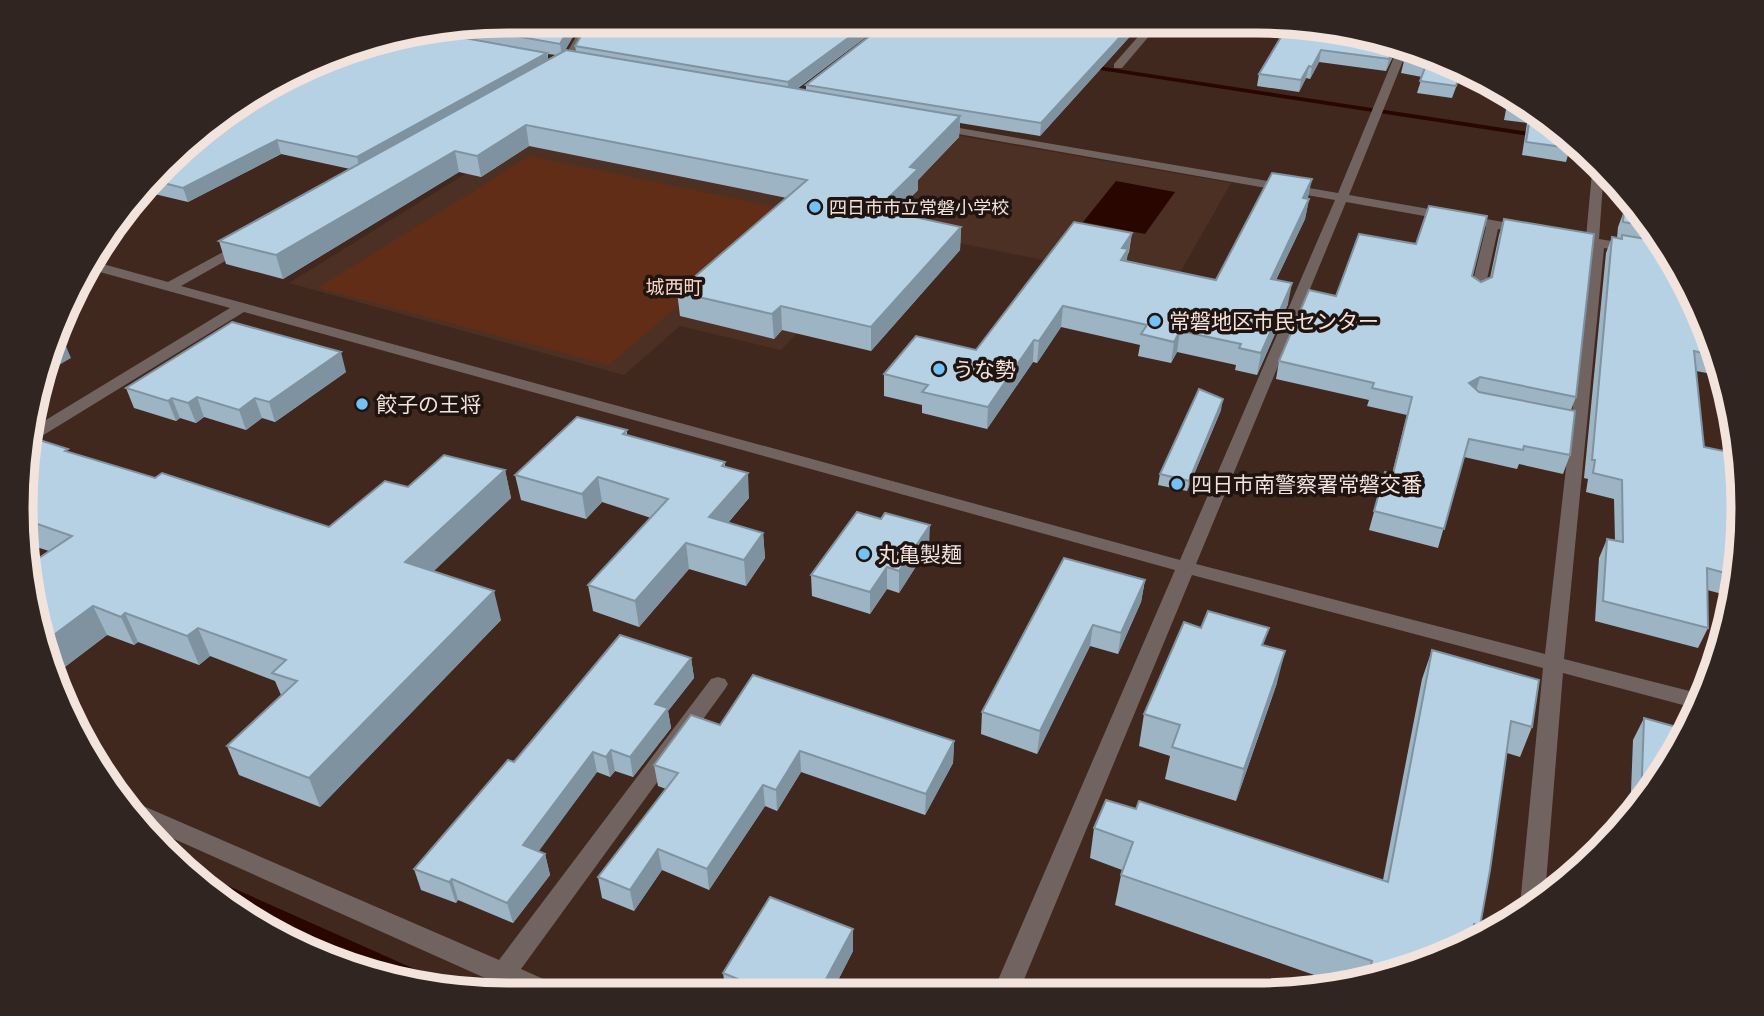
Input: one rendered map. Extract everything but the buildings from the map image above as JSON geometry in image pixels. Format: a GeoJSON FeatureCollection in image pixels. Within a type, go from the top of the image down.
{"type":"FeatureCollection","features":[{"type":"Feature","properties":{"kind":"street"},"geometry":{"type":"LineString","coordinates":[[541,77],[566,63],[583,33]]}},
{"type":"Feature","properties":{"kind":"street"},"geometry":{"type":"LineString","coordinates":[[1118,66],[1146,33]]}},
{"type":"Feature","properties":{"kind":"street"},"geometry":{"type":"LineString","coordinates":[[454,43],[471,35]]}},
{"type":"Feature","properties":{"kind":"street"},"geometry":{"type":"LineString","coordinates":[[441,41],[478,48]]}},
{"type":"Feature","properties":{"kind":"street"},"geometry":{"type":"LineString","coordinates":[[1010,983],[1400,55]]}},
{"type":"Feature","properties":{"kind":"street"},"geometry":{"type":"LineString","coordinates":[[922,125],[1657,253]]}},
{"type":"Feature","properties":{"kind":"street"},"geometry":{"type":"LineString","coordinates":[[1533,894],[1572,423],[1595,242],[1598,179]]}},
{"type":"Feature","properties":{"kind":"street"},"geometry":{"type":"LineString","coordinates":[[1477,293],[1493,224]]}},
{"type":"Feature","properties":{"kind":"street"},"geometry":{"type":"LineString","coordinates":[[169,287],[259,236]]}},
{"type":"Feature","properties":{"kind":"street"},"geometry":{"type":"LineString","coordinates":[[99,268],[1185,567],[1691,699]]}},
{"type":"Feature","properties":{"kind":"street"},"geometry":{"type":"LineString","coordinates":[[39,431],[242,307]]}},
{"type":"Feature","properties":{"kind":"street"},"geometry":{"type":"LineString","coordinates":[[503,974],[718,684]]}},
{"type":"Feature","properties":{"kind":"street"},"geometry":{"type":"LineString","coordinates":[[148,818],[524,983]]}},
{"type":"Feature","properties":{"kind":"shaded area","name":"四日市市立常磐小学校"},"geometry":{"type":"Polygon","coordinates":[[[605,74],[1231,183],[1177,278],[1122,276],[895,230],[781,350],[680,326],[624,375],[289,283],[580,103],[605,74]]]}},
{"type":"Feature","properties":{"kind":"shaded area"},"geometry":{"type":"Polygon","coordinates":[[[530,156],[789,210],[609,365],[318,288],[530,156]]]}},
{"type":"Feature","properties":{"kind":"shaded area"},"geometry":{"type":"Polygon","coordinates":[[[1116,181],[1175,192],[1145,234],[1083,222],[1116,181]]]}},
{"type":"Feature","properties":{"kind":"waterway"},"geometry":{"type":"LineString","coordinates":[[1087,66],[1553,138]]}},
{"type":"Feature","properties":{"kind":"waterway"},"geometry":{"type":"LineString","coordinates":[[234,896],[398,970]]}},
{"type":"Feature","properties":{"kind":"place","name":"四日市市立常磐小学校"},"geometry":{"type":"Point","coordinates":[815,207]}},
{"type":"Feature","properties":{"kind":"place","name":"常磐地区市民センター"},"geometry":{"type":"Point","coordinates":[1155,321]}},
{"type":"Feature","properties":{"kind":"place","name":"うな勢"},"geometry":{"type":"Point","coordinates":[939,369]}},
{"type":"Feature","properties":{"kind":"place","name":"餃子の王将"},"geometry":{"type":"Point","coordinates":[362,404]}},
{"type":"Feature","properties":{"kind":"place","name":"四日市南警察署常磐交番"},"geometry":{"type":"Point","coordinates":[1177,484]}},
{"type":"Feature","properties":{"kind":"place","name":"丸亀製麺"},"geometry":{"type":"Point","coordinates":[864,554]}},
{"type":"Feature","properties":{"kind":"district","name":"城西町"},"geometry":{"type":"Point","coordinates":[674,287]}}]}
